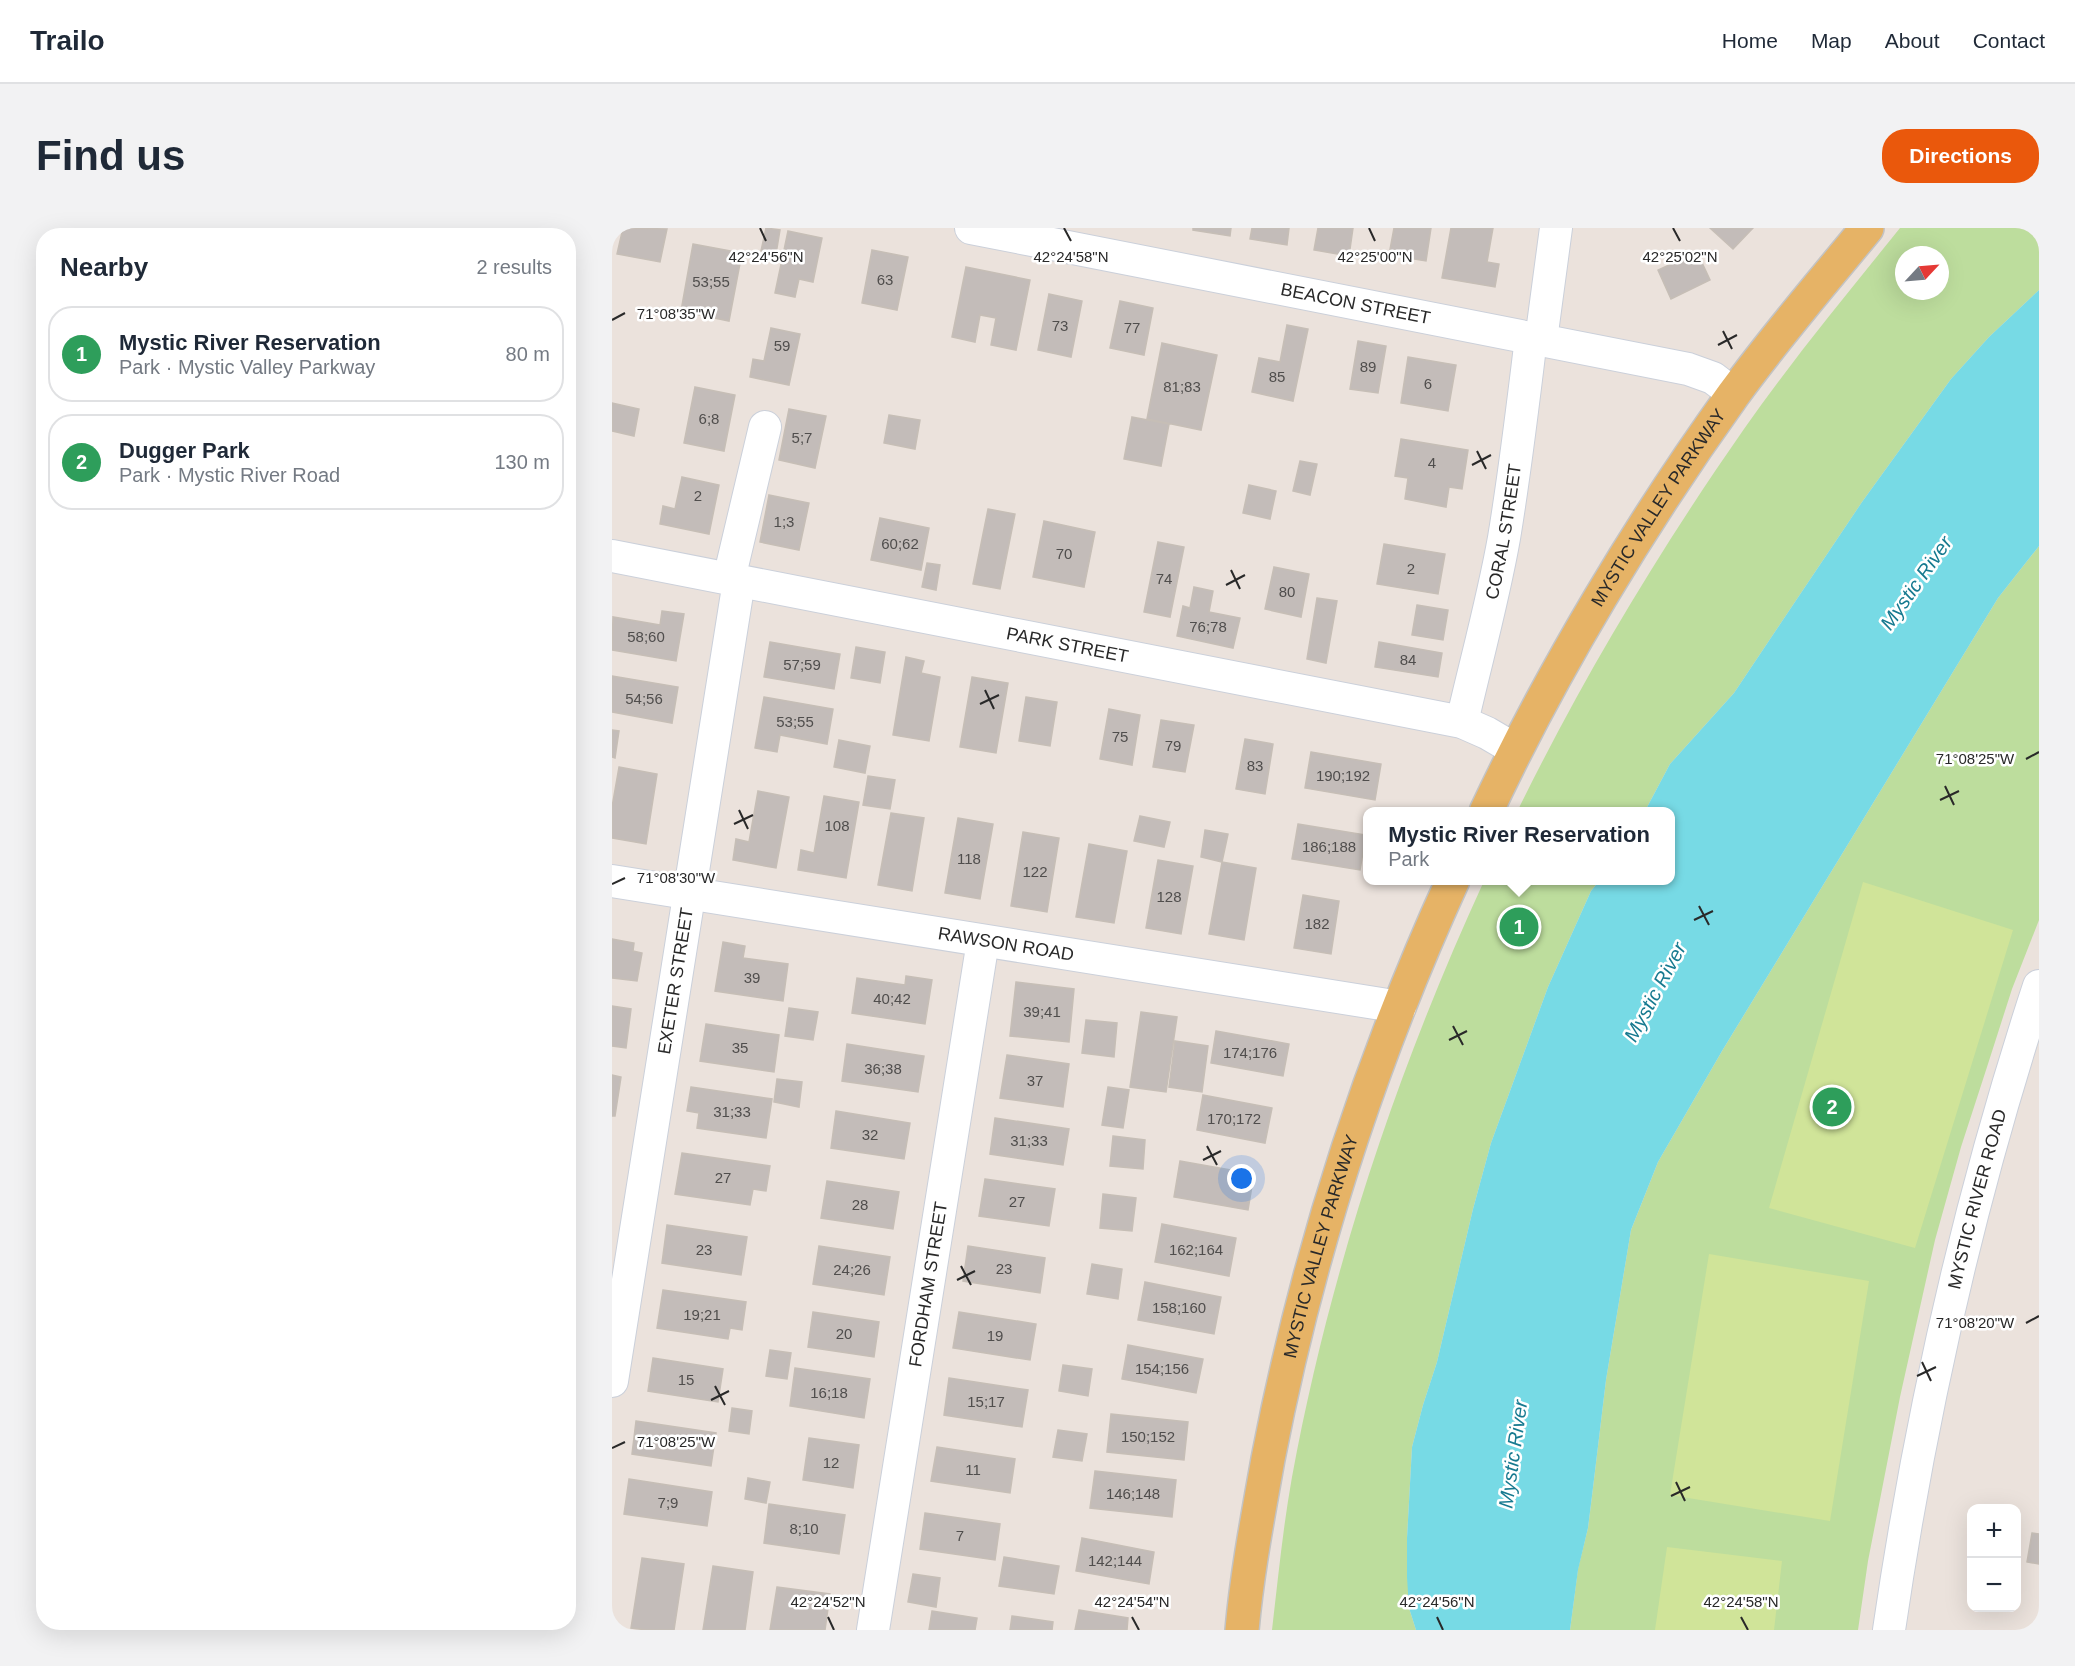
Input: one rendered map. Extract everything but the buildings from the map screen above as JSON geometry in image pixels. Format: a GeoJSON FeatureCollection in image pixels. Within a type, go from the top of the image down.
{"type":"FeatureCollection","features":[{"type":"Feature","properties":{"kind":"main road","name":"MYSTIC VALLEY PARKWAY"},"geometry":{"type":"LineString","coordinates":[[1488,807],[1515,750],[1640,535],[1734,394],[1867,228]]}},
{"type":"Feature","properties":{"kind":"main road","name":"MYSTIC VALLEY PARKWAY"},"geometry":{"type":"LineString","coordinates":[[1242,1630],[1263,1488],[1282,1390],[1302,1305],[1360,1115],[1400,1007],[1452,885]]}},
{"type":"Feature","properties":{"kind":"street","name":"BEACON STREET"},"geometry":{"type":"LineString","coordinates":[[971,228],[1688,369],[1713,378],[1734,394]]}},
{"type":"Feature","properties":{"kind":"street","name":"CORAL STREET"},"geometry":{"type":"LineString","coordinates":[[1462,722],[1503,540],[1556,228]]}},
{"type":"Feature","properties":{"kind":"street","name":"EXETER STREET"},"geometry":{"type":"LineString","coordinates":[[612,1381],[688,894],[734,580],[765,427]]}},
{"type":"Feature","properties":{"kind":"street","name":"PARK STREET"},"geometry":{"type":"LineString","coordinates":[[612,556],[1462,722],[1487,732],[1515,750]]}},
{"type":"Feature","properties":{"kind":"street","name":"RAWSON ROAD"},"geometry":{"type":"LineString","coordinates":[[612,882],[1400,1007]]}},
{"type":"Feature","properties":{"kind":"street","name":"FORDHAM STREET"},"geometry":{"type":"LineString","coordinates":[[873,1630],[982,941]]}},
{"type":"Feature","properties":{"kind":"street","name":"MYSTIC RIVER ROAD"},"geometry":{"type":"LineString","coordinates":[[1889,1630],[1934,1375],[1956,1272],[1983,1169],[2039,986]]}},
{"type":"Feature","properties":{"kind":"green space"},"geometry":{"type":"Polygon","coordinates":[[[1900,228],[2039,228],[2039,290],[1989,337],[1951,379],[1862,502],[1734,693],[1670,764],[1647,807],[1520,807],[1568,712],[1623,616],[1682,521],[1763,403],[1900,228]]]}},
{"type":"Feature","properties":{"kind":"green space"},"geometry":{"type":"Polygon","coordinates":[[[2039,546],[2039,920],[2012,989],[1961,1147],[1935,1240],[1900,1397],[1868,1561],[1858,1630],[1570,1630],[1578,1569],[1588,1528],[1606,1380],[1631,1230],[1658,1162],[1722,1051],[1998,598],[2039,546]]]}},
{"type":"Feature","properties":{"kind":"green space"},"geometry":{"type":"Polygon","coordinates":[[[1863,882],[2013,930],[1915,1248],[1769,1208],[1863,882]]]}},
{"type":"Feature","properties":{"kind":"green space"},"geometry":{"type":"Polygon","coordinates":[[[1482,885],[1596,885],[1591,891],[1548,987],[1491,1143],[1437,1362],[1412,1447],[1407,1538],[1409,1608],[1416,1630],[1272,1630],[1292,1477],[1326,1324],[1347,1248],[1395,1098],[1452,952],[1482,885]]]}},
{"type":"Feature","properties":{"kind":"green space"},"geometry":{"type":"Polygon","coordinates":[[[1709,1254],[1869,1281],[1830,1521],[1670,1495],[1709,1254]]]}},
{"type":"Feature","properties":{"kind":"green space"},"geometry":{"type":"Polygon","coordinates":[[[1667,1547],[1782,1561],[1774,1630],[1655,1630],[1667,1547]]]}},
{"type":"Feature","properties":{"kind":"water","name":"Mystic River"},"geometry":{"type":"Polygon","coordinates":[[[2039,290],[2039,546],[1998,598],[1722,1051],[1658,1162],[1631,1230],[1606,1380],[1588,1528],[1578,1570],[1570,1630],[1416,1630],[1409,1608],[1407,1577],[1412,1447],[1437,1362],[1491,1143],[1548,987],[1591,891],[1596,885],[1675,885],[1675,807],[1647,807],[1670,764],[1734,693],[1862,502],[1951,379],[1989,337],[2039,290]]]}},
{"type":"Feature","properties":{"kind":"place","name":"Mystic River Reservation"},"geometry":{"type":"Point","coordinates":[1519,927]}},
{"type":"Feature","properties":{"kind":"place","name":"Dugger Park"},"geometry":{"type":"Point","coordinates":[1832,1107]}}]}
